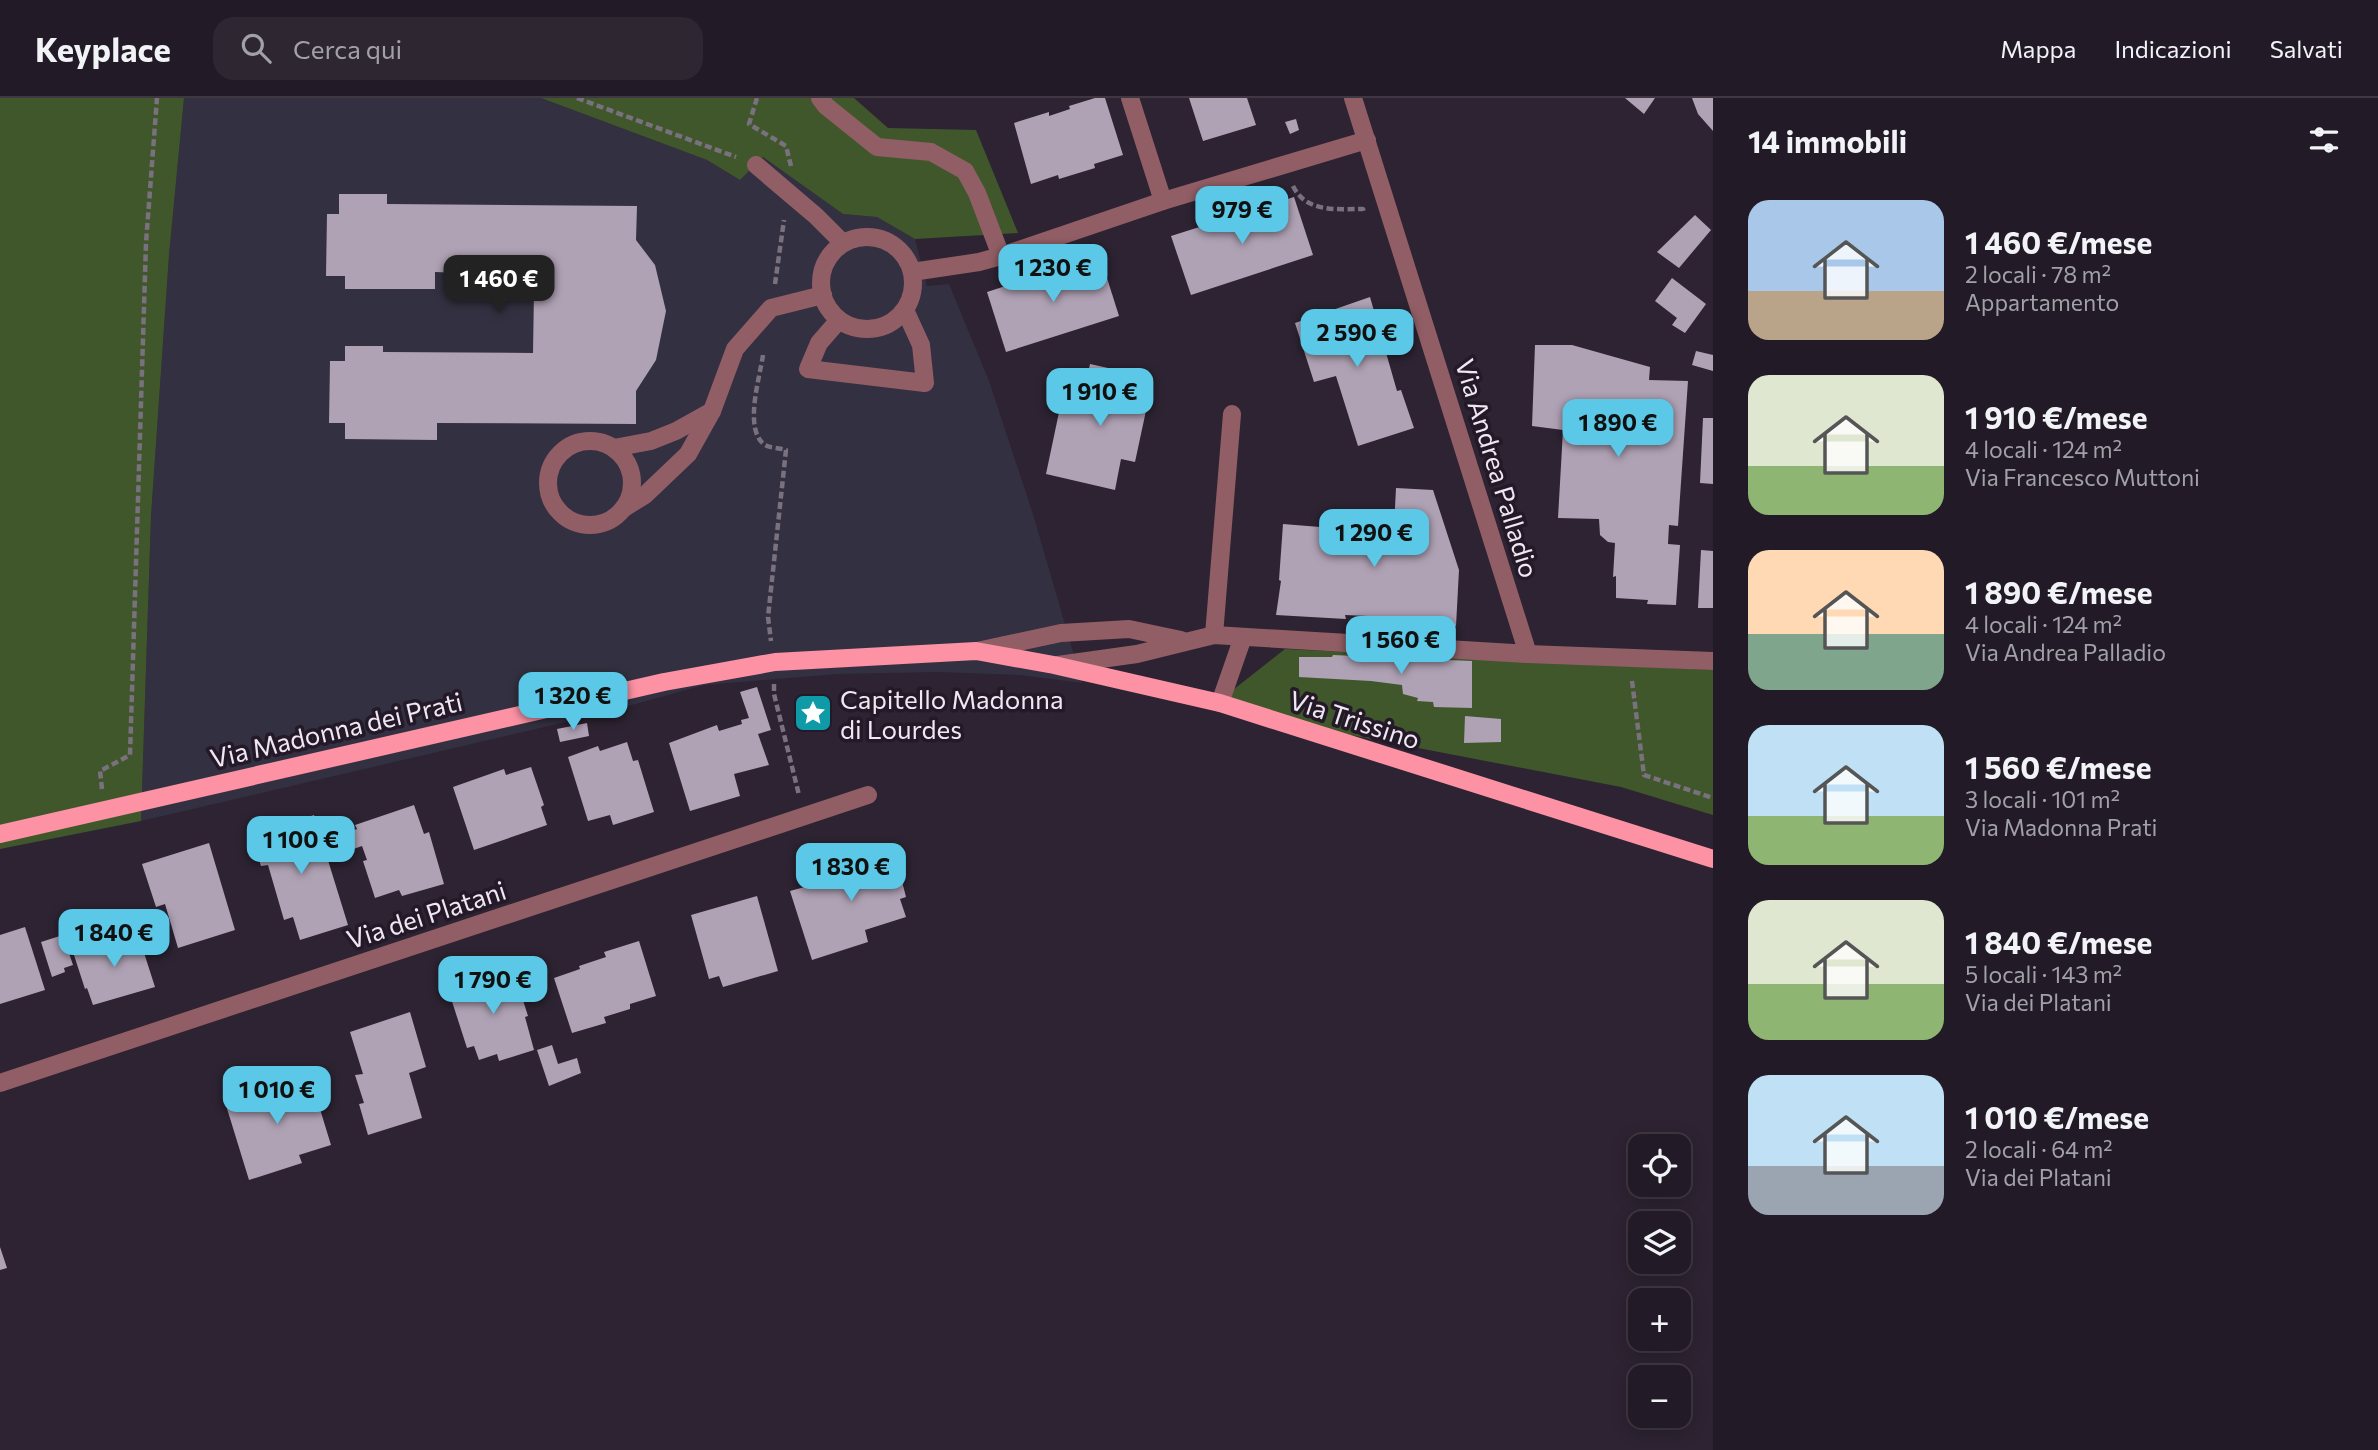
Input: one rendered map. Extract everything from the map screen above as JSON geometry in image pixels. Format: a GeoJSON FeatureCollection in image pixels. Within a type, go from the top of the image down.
{"type":"FeatureCollection","features":[{"type":"Feature","properties":{"kind":"main road","name":"Via Madonna dei Prati"},"geometry":{"type":"LineString","coordinates":[[0,834],[664,682],[775,662],[976,651]]}},
{"type":"Feature","properties":{"kind":"main road","name":"Via Trissino"},"geometry":{"type":"LineString","coordinates":[[976,651],[1054,665],[1220,703],[1713,859]]}},
{"type":"Feature","properties":{"kind":"street"},"geometry":{"type":"LineString","coordinates":[[820,98],[826,107],[877,147],[931,152],[965,170],[977,192],[1001,256]]}},
{"type":"Feature","properties":{"kind":"street"},"geometry":{"type":"LineString","coordinates":[[1130,98],[1163,201]]}},
{"type":"Feature","properties":{"kind":"street","name":"Via Andrea Palladio"},"geometry":{"type":"LineString","coordinates":[[1353,98],[1528,654]]}},
{"type":"Feature","properties":{"kind":"street"},"geometry":{"type":"LineString","coordinates":[[912,272],[1001,256],[1163,201],[1367,140]]}},
{"type":"Feature","properties":{"kind":"street"},"geometry":{"type":"LineString","coordinates":[[757,165],[843,243]]}},
{"type":"Feature","properties":{"kind":"street"},"geometry":{"type":"LineString","coordinates":[[867,237],[891,243],[907,260],[912,272],[914,285],[905,310],[895,321],[881,327],[859,328],[839,320],[822,295],[824,266],[832,253],[843,243],[867,237]]}},
{"type":"Feature","properties":{"kind":"street"},"geometry":{"type":"LineString","coordinates":[[624,508],[630,496],[630,470],[624,457],[614,448],[602,442],[576,442],[564,449],[555,459],[547,484],[556,509],[577,524],[590,526],[615,517],[645,495],[688,454],[712,411],[735,349],[771,308],[822,295]]}},
{"type":"Feature","properties":{"kind":"street"},"geometry":{"type":"LineString","coordinates":[[839,320],[819,343],[808,369],[925,383],[921,345],[905,310]]}},
{"type":"Feature","properties":{"kind":"street"},"geometry":{"type":"LineString","coordinates":[[614,448],[652,441],[712,411]]}},
{"type":"Feature","properties":{"kind":"street"},"geometry":{"type":"LineString","coordinates":[[1213,635],[1232,414]]}},
{"type":"Feature","properties":{"kind":"street"},"geometry":{"type":"LineString","coordinates":[[976,651],[1061,633],[1129,629],[1184,641]]}},
{"type":"Feature","properties":{"kind":"street"},"geometry":{"type":"LineString","coordinates":[[1054,665],[1137,654],[1213,635],[1528,654],[1713,661]]}},
{"type":"Feature","properties":{"kind":"street"},"geometry":{"type":"LineString","coordinates":[[1220,703],[1243,637]]}},
{"type":"Feature","properties":{"kind":"street","name":"Via dei Platani"},"geometry":{"type":"LineString","coordinates":[[0,1083],[868,795]]}},
{"type":"Feature","properties":{"kind":"path"},"geometry":{"type":"LineString","coordinates":[[105,810],[100,771],[130,755],[146,243],[157,98]]}},
{"type":"Feature","properties":{"kind":"path"},"geometry":{"type":"LineString","coordinates":[[577,98],[757,165]]}},
{"type":"Feature","properties":{"kind":"path"},"geometry":{"type":"LineString","coordinates":[[771,308],[752,421],[757,437],[766,446],[786,450],[768,617],[775,662],[774,694],[804,816]]}},
{"type":"Feature","properties":{"kind":"path"},"geometry":{"type":"LineString","coordinates":[[1628,657],[1644,775],[1713,798]]}},
{"type":"Feature","properties":{"kind":"shaded area"},"geometry":{"type":"Polygon","coordinates":[[[184,98],[541,98],[707,160],[740,180],[763,157],[843,214],[877,217],[915,239],[927,286],[949,284],[989,381],[1033,514],[1082,683],[1020,675],[938,672],[838,674],[704,685],[596,715],[141,821],[151,516],[169,255],[184,98]]]}},
{"type":"Feature","properties":{"kind":"green space"},"geometry":{"type":"Polygon","coordinates":[[[0,98],[184,98],[169,255],[151,516],[141,821],[0,849],[0,98]]]}},
{"type":"Feature","properties":{"kind":"green space"},"geometry":{"type":"Polygon","coordinates":[[[541,98],[854,98],[888,128],[976,130],[1018,233],[915,239],[877,217],[843,214],[763,157],[740,180],[707,160],[541,98]]]}},
{"type":"Feature","properties":{"kind":"green space"},"geometry":{"type":"Polygon","coordinates":[[[1285,649],[1713,670],[1713,815],[1621,787],[1210,708],[1285,649]]]}},
{"type":"Feature","properties":{"kind":"building"},"geometry":{"type":"Polygon","coordinates":[[[1095,98],[1105,98],[1123,155],[1094,164],[1095,168],[1059,179],[1058,175],[1031,184],[1014,123],[1049,112],[1049,116],[1095,98]]]}},
{"type":"Feature","properties":{"kind":"building"},"geometry":{"type":"Polygon","coordinates":[[[1189,98],[1247,98],[1256,125],[1203,141],[1189,98]]]}},
{"type":"Feature","properties":{"kind":"building"},"geometry":{"type":"Polygon","coordinates":[[[1625,98],[1655,98],[1644,114],[1625,98]]]}},
{"type":"Feature","properties":{"kind":"building"},"geometry":{"type":"Polygon","coordinates":[[[1692,98],[1713,98],[1713,131],[1698,114],[1692,98]]]}},
{"type":"Feature","properties":{"kind":"building"},"geometry":{"type":"Polygon","coordinates":[[[1296,119],[1299,130],[1290,134],[1285,122],[1296,119]]]}},
{"type":"Feature","properties":{"kind":"building"},"geometry":{"type":"Polygon","coordinates":[[[339,194],[387,194],[387,204],[637,206],[636,240],[655,265],[666,311],[656,360],[636,391],[636,424],[437,423],[437,440],[345,439],[345,423],[329,423],[330,361],[345,361],[345,346],[383,346],[383,352],[533,353],[534,290],[462,289],[462,273],[435,272],[435,289],[345,289],[345,276],[326,276],[327,214],[339,214],[339,194]]]}},
{"type":"Feature","properties":{"kind":"building"},"geometry":{"type":"Polygon","coordinates":[[[1294,197],[1313,255],[1191,295],[1171,236],[1294,197]]]}},
{"type":"Feature","properties":{"kind":"building"},"geometry":{"type":"Polygon","coordinates":[[[1695,215],[1711,230],[1679,268],[1657,252],[1695,215]]]}},
{"type":"Feature","properties":{"kind":"building"},"geometry":{"type":"Polygon","coordinates":[[[1100,256],[1119,316],[1006,352],[987,292],[1100,256]]]}},
{"type":"Feature","properties":{"kind":"building"},"geometry":{"type":"Polygon","coordinates":[[[1672,278],[1706,304],[1685,333],[1672,325],[1677,318],[1655,301],[1672,278]]]}},
{"type":"Feature","properties":{"kind":"building"},"geometry":{"type":"Polygon","coordinates":[[[1370,297],[1397,391],[1401,390],[1414,428],[1358,446],[1336,376],[1314,382],[1295,323],[1370,297]]]}},
{"type":"Feature","properties":{"kind":"building"},"geometry":{"type":"Polygon","coordinates":[[[1535,345],[1572,345],[1650,367],[1649,380],[1688,381],[1678,526],[1669,525],[1668,544],[1680,545],[1676,605],[1647,604],[1648,600],[1616,598],[1616,576],[1613,577],[1615,543],[1608,542],[1600,535],[1599,519],[1558,518],[1563,430],[1532,426],[1535,345]]]}},
{"type":"Feature","properties":{"kind":"building"},"geometry":{"type":"Polygon","coordinates":[[[1696,351],[1713,355],[1713,371],[1692,365],[1696,351]]]}},
{"type":"Feature","properties":{"kind":"building"},"geometry":{"type":"Polygon","coordinates":[[[1090,364],[1153,378],[1135,462],[1121,459],[1115,490],[1046,474],[1062,398],[1082,402],[1090,364]]]}},
{"type":"Feature","properties":{"kind":"building"},"geometry":{"type":"Polygon","coordinates":[[[1703,418],[1713,418],[1713,484],[1700,483],[1703,418]]]}},
{"type":"Feature","properties":{"kind":"building"},"geometry":{"type":"Polygon","coordinates":[[[1396,488],[1433,490],[1459,570],[1456,626],[1390,623],[1390,617],[1345,615],[1346,619],[1276,615],[1281,581],[1283,524],[1357,530],[1356,544],[1393,546],[1396,488]]]}},
{"type":"Feature","properties":{"kind":"building"},"geometry":{"type":"Polygon","coordinates":[[[1701,550],[1713,551],[1713,608],[1698,608],[1701,550]]]}},
{"type":"Feature","properties":{"kind":"building"},"geometry":{"type":"Polygon","coordinates":[[[1333,655],[1472,661],[1472,708],[1434,707],[1433,702],[1417,701],[1418,698],[1403,694],[1402,685],[1299,677],[1299,657],[1333,655]]]}},
{"type":"Feature","properties":{"kind":"building"},"geometry":{"type":"Polygon","coordinates":[[[757,687],[771,730],[758,734],[769,765],[734,774],[740,796],[690,811],[669,743],[717,725],[719,731],[742,724],[741,720],[749,718],[740,692],[757,687]]]}},
{"type":"Feature","properties":{"kind":"building"},"geometry":{"type":"Polygon","coordinates":[[[1465,716],[1501,719],[1501,742],[1464,743],[1465,716]]]}},
{"type":"Feature","properties":{"kind":"building"},"geometry":{"type":"Polygon","coordinates":[[[587,723],[589,736],[560,742],[557,729],[587,723]]]}},
{"type":"Feature","properties":{"kind":"building"},"geometry":{"type":"Polygon","coordinates":[[[627,742],[633,761],[638,760],[654,812],[613,825],[610,815],[588,821],[568,757],[598,746],[600,751],[627,742]]]}},
{"type":"Feature","properties":{"kind":"building"},"geometry":{"type":"Polygon","coordinates":[[[531,767],[544,805],[541,807],[547,825],[474,850],[453,787],[504,769],[506,775],[531,767]]]}},
{"type":"Feature","properties":{"kind":"building"},"geometry":{"type":"Polygon","coordinates":[[[414,805],[424,834],[429,832],[444,884],[402,896],[399,890],[375,898],[363,861],[367,860],[362,846],[345,852],[339,836],[357,829],[355,825],[414,805]]]}},
{"type":"Feature","properties":{"kind":"building"},"geometry":{"type":"Polygon","coordinates":[[[314,815],[348,925],[300,940],[293,917],[284,920],[268,865],[261,866],[250,831],[283,821],[285,825],[314,815]]]}},
{"type":"Feature","properties":{"kind":"building"},"geometry":{"type":"Polygon","coordinates":[[[209,843],[235,930],[178,948],[165,904],[156,907],[142,864],[209,843]]]}},
{"type":"Feature","properties":{"kind":"building"},"geometry":{"type":"Polygon","coordinates":[[[893,846],[906,897],[900,899],[906,917],[865,930],[868,942],[812,960],[790,891],[837,878],[834,867],[858,860],[856,855],[893,846]]]}},
{"type":"Feature","properties":{"kind":"building"},"geometry":{"type":"Polygon","coordinates":[[[757,896],[778,971],[723,987],[719,976],[709,979],[691,915],[757,896]]]}},
{"type":"Feature","properties":{"kind":"building"},"geometry":{"type":"Polygon","coordinates":[[[25,927],[45,990],[0,1004],[0,935],[25,927]]]}},
{"type":"Feature","properties":{"kind":"building"},"geometry":{"type":"Polygon","coordinates":[[[137,931],[155,987],[93,1005],[73,952],[137,931]]]}},
{"type":"Feature","properties":{"kind":"building"},"geometry":{"type":"Polygon","coordinates":[[[63,935],[73,965],[64,968],[65,972],[52,977],[41,942],[63,935]]]}},
{"type":"Feature","properties":{"kind":"building"},"geometry":{"type":"Polygon","coordinates":[[[639,941],[656,996],[630,1004],[630,1009],[604,1017],[606,1023],[572,1033],[554,978],[606,957],[604,952],[639,941]]]}},
{"type":"Feature","properties":{"kind":"building"},"geometry":{"type":"Polygon","coordinates":[[[513,969],[528,1016],[525,1017],[534,1050],[499,1061],[497,1054],[479,1060],[474,1046],[467,1048],[448,989],[513,969]]]}},
{"type":"Feature","properties":{"kind":"building"},"geometry":{"type":"Polygon","coordinates":[[[410,1012],[426,1067],[409,1073],[422,1118],[368,1135],[359,1104],[364,1103],[355,1075],[363,1074],[350,1032],[410,1012]]]}},
{"type":"Feature","properties":{"kind":"building"},"geometry":{"type":"Polygon","coordinates":[[[552,1045],[558,1064],[577,1058],[581,1073],[549,1086],[537,1050],[552,1045]]]}},
{"type":"Feature","properties":{"kind":"building"},"geometry":{"type":"Polygon","coordinates":[[[289,1074],[295,1089],[312,1083],[331,1145],[299,1155],[302,1163],[249,1180],[225,1102],[263,1089],[261,1082],[289,1074]]]}},
{"type":"Feature","properties":{"kind":"building"},"geometry":{"type":"Polygon","coordinates":[[[0,1247],[7,1268],[0,1270],[0,1247]]]}},
{"type":"Feature","properties":{"kind":"place","name":"Capitello Madonna di Lourdes"},"geometry":{"type":"Point","coordinates":[813,713]}}]}
